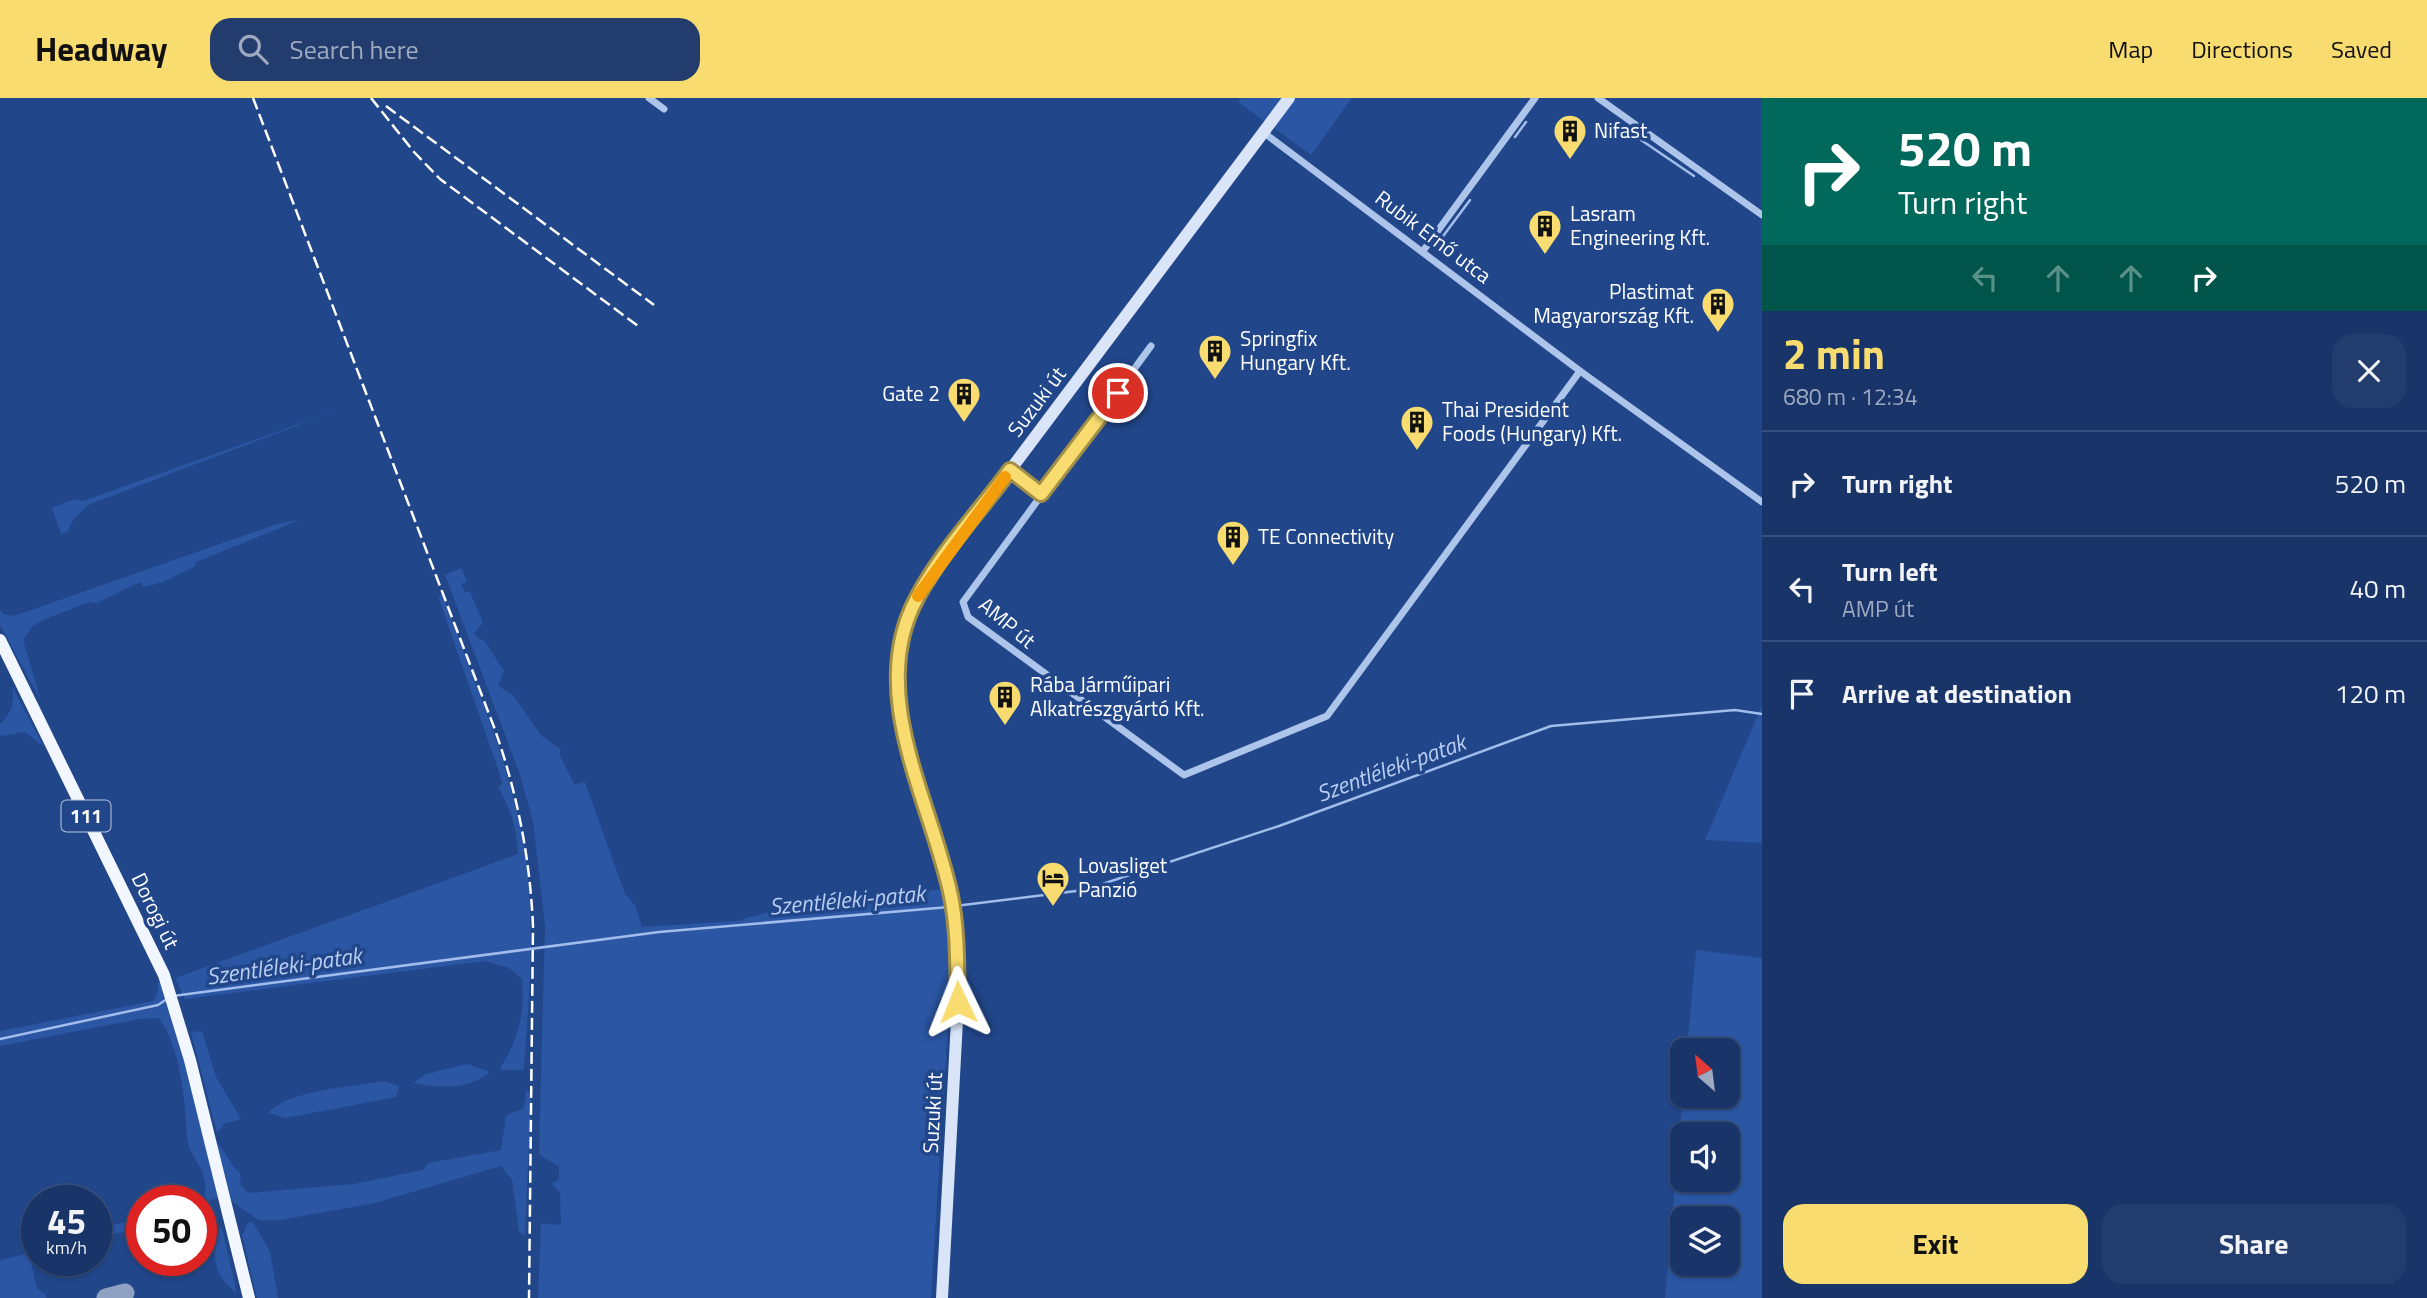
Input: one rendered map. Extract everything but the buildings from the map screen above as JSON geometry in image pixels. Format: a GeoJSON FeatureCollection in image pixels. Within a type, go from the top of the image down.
{"type":"FeatureCollection","features":[{"type":"Feature","properties":{"kind":"main road","name":"Suzuki út"},"geometry":{"type":"LineString","coordinates":[[942,1298],[958,1002],[951,897],[901,720],[897,692],[906,623],[919,595],[1010,470],[1289,98]]}},
{"type":"Feature","properties":{"kind":"main road","name":"Dorogi út"},"geometry":{"type":"LineString","coordinates":[[0,640],[156,957],[172,998],[249,1298]]}},
{"type":"Feature","properties":{"kind":"street"},"geometry":{"type":"LineString","coordinates":[[649,98],[664,109]]}},
{"type":"Feature","properties":{"kind":"street"},"geometry":{"type":"LineString","coordinates":[[1423,251],[1535,98]]}},
{"type":"Feature","properties":{"kind":"street"},"geometry":{"type":"LineString","coordinates":[[1598,98],[1762,215]]}},
{"type":"Feature","properties":{"kind":"street","name":"Rubik Ernő utca"},"geometry":{"type":"LineString","coordinates":[[1263,132],[1580,371],[1762,502]]}},
{"type":"Feature","properties":{"kind":"street","name":"AMP út"},"geometry":{"type":"LineString","coordinates":[[1151,346],[962,602],[962,608],[968,617],[1041,672],[1184,775],[1327,716],[1580,371]]}},
{"type":"Feature","properties":{"kind":"street"},"geometry":{"type":"LineString","coordinates":[[1010,470],[1041,494]]}},
{"type":"Feature","properties":{"kind":"shaded area"},"geometry":{"type":"Polygon","coordinates":[[[1242,98],[1352,98],[1311,155],[1238,102],[1242,98]]]}},
{"type":"Feature","properties":{"kind":"shaded area"},"geometry":{"type":"Polygon","coordinates":[[[346,407],[88,505],[73,520],[67,532],[61,534],[52,508],[74,499],[83,501],[346,407]]]}},
{"type":"Feature","properties":{"kind":"shaded area"},"geometry":{"type":"Polygon","coordinates":[[[302,519],[196,562],[194,567],[163,582],[143,587],[140,582],[97,603],[89,602],[33,626],[23,640],[41,701],[0,625],[0,610],[3,614],[14,616],[274,525],[302,519]]]}},
{"type":"Feature","properties":{"kind":"shaded area"},"geometry":{"type":"Polygon","coordinates":[[[461,568],[467,581],[461,585],[465,592],[470,592],[483,622],[474,634],[486,643],[504,671],[498,686],[513,695],[540,734],[561,750],[559,753],[574,784],[585,782],[625,894],[635,905],[642,927],[737,921],[772,911],[942,889],[948,915],[950,992],[931,1298],[538,1298],[541,1223],[561,1225],[560,1192],[552,1184],[559,1179],[559,1167],[539,1154],[545,926],[533,821],[519,772],[445,575],[461,568]]]}},
{"type":"Feature","properties":{"kind":"shaded area"},"geometry":{"type":"Polygon","coordinates":[[[443,595],[489,719],[509,782],[524,845],[531,929],[524,1070],[501,1070],[519,1024],[523,1002],[522,979],[509,968],[485,961],[185,999],[175,978],[518,854],[512,820],[498,788],[502,784],[499,772],[438,596],[443,595]]]}},
{"type":"Feature","properties":{"kind":"shaded area"},"geometry":{"type":"Polygon","coordinates":[[[12,686],[44,747],[25,732],[0,736],[0,724],[12,707],[12,686]]]}},
{"type":"Feature","properties":{"kind":"shaded area"},"geometry":{"type":"Polygon","coordinates":[[[1762,705],[1762,843],[1705,840],[1762,705]]]}},
{"type":"Feature","properties":{"kind":"shaded area"},"geometry":{"type":"Polygon","coordinates":[[[1696,950],[1762,958],[1762,1298],[1665,1298],[1670,1242],[1670,1276],[1740,1276],[1740,1206],[1673,1206],[1674,1192],[1740,1192],[1740,1122],[1681,1122],[1682,1108],[1740,1108],[1740,1038],[1688,1038],[1696,950]]]}},
{"type":"Feature","properties":{"kind":"shaded area"},"geometry":{"type":"Polygon","coordinates":[[[158,982],[162,985],[190,1081],[215,1185],[205,1185],[189,1145],[177,1060],[159,1018],[140,1019],[0,1046],[0,1031],[153,1001],[158,991],[158,982]]]}},
{"type":"Feature","properties":{"kind":"shaded area"},"geometry":{"type":"Polygon","coordinates":[[[202,1031],[216,1077],[241,1119],[224,1124],[217,1133],[191,1032],[202,1031]]]}},
{"type":"Feature","properties":{"kind":"shaded area"},"geometry":{"type":"Polygon","coordinates":[[[467,1064],[490,1072],[462,1085],[443,1087],[413,1083],[426,1074],[467,1064]]]}},
{"type":"Feature","properties":{"kind":"shaded area"},"geometry":{"type":"Polygon","coordinates":[[[385,1081],[399,1086],[396,1097],[286,1118],[268,1113],[278,1105],[306,1094],[385,1081]]]}},
{"type":"Feature","properties":{"kind":"shaded area"},"geometry":{"type":"Polygon","coordinates":[[[526,1090],[531,1094],[525,1236],[519,1232],[512,1180],[501,1166],[375,1203],[280,1220],[259,1220],[232,1202],[216,1142],[240,1173],[241,1186],[248,1193],[354,1184],[423,1170],[428,1163],[501,1150],[506,1116],[524,1108],[526,1090]]]}},
{"type":"Feature","properties":{"kind":"shaded area"},"geometry":{"type":"Polygon","coordinates":[[[126,1222],[126,1232],[112,1234],[112,1225],[126,1222]]]}},
{"type":"Feature","properties":{"kind":"shaded area"},"geometry":{"type":"Polygon","coordinates":[[[253,1222],[270,1252],[278,1298],[257,1298],[242,1235],[248,1223],[253,1222]]]}},
{"type":"Feature","properties":{"kind":"shaded area"},"geometry":{"type":"Polygon","coordinates":[[[217,1228],[222,1228],[237,1293],[223,1280],[219,1272],[217,1228]]]}},
{"type":"Feature","properties":{"kind":"shaded area"},"geometry":{"type":"Polygon","coordinates":[[[21,1255],[21,1276],[34,1276],[37,1289],[46,1294],[46,1298],[0,1298],[0,1260],[21,1255]]]}},
{"type":"Feature","properties":{"kind":"waterway"},"geometry":{"type":"LineString","coordinates":[[1515,137],[1526,122]]}},
{"type":"Feature","properties":{"kind":"waterway"},"geometry":{"type":"LineString","coordinates":[[1641,140],[1694,176]]}},
{"type":"Feature","properties":{"kind":"waterway"},"geometry":{"type":"LineString","coordinates":[[1435,247],[1470,200]]}},
{"type":"Feature","properties":{"kind":"waterway","name":"Szentléleki-patak"},"geometry":{"type":"LineString","coordinates":[[955,906],[1084,890],[1279,826],[1551,726],[1735,710],[1762,714]]}},
{"type":"Feature","properties":{"kind":"waterway","name":"Szentléleki-patak"},"geometry":{"type":"LineString","coordinates":[[173,996],[659,932],[949,907]]}},
{"type":"Feature","properties":{"kind":"waterway","name":"Szentléleki-patak"},"geometry":{"type":"LineString","coordinates":[[0,1039],[158,1005],[167,999]]}},
{"type":"Feature","properties":{"kind":"taxiway"},"geometry":{"type":"LineString","coordinates":[[106,1298],[125,1293]]}},
{"type":"Feature","properties":{"kind":"railway"},"geometry":{"type":"LineString","coordinates":[[253,98],[494,727],[516,800],[529,875],[533,926],[529,1298]]}},
{"type":"Feature","properties":{"kind":"railway"},"geometry":{"type":"LineString","coordinates":[[371,98],[414,152],[440,179],[638,326]]}},
{"type":"Feature","properties":{"kind":"railway"},"geometry":{"type":"LineString","coordinates":[[386,106],[654,305]]}},
{"type":"Feature","properties":{"kind":"slow traffic"},"geometry":{"type":"LineString","coordinates":[[918,596],[1005,477]]}},
{"type":"Feature","properties":{"kind":"place","name":"Nifast"},"geometry":{"type":"Point","coordinates":[1570,161]}},
{"type":"Feature","properties":{"kind":"place","name":"Lasram Engineering Kft."},"geometry":{"type":"Point","coordinates":[1545,256]}},
{"type":"Feature","properties":{"kind":"place","name":"Plastimat Magyarország Kft."},"geometry":{"type":"Point","coordinates":[1718,334]}},
{"type":"Feature","properties":{"kind":"place","name":"Springfix Hungary Kft."},"geometry":{"type":"Point","coordinates":[1215,381]}},
{"type":"Feature","properties":{"kind":"place","name":"Gate 2"},"geometry":{"type":"Point","coordinates":[964,424]}},
{"type":"Feature","properties":{"kind":"place","name":"Thai President Foods (Hungary) Kft."},"geometry":{"type":"Point","coordinates":[1417,452]}},
{"type":"Feature","properties":{"kind":"place","name":"TE Connectivity"},"geometry":{"type":"Point","coordinates":[1233,567]}},
{"type":"Feature","properties":{"kind":"place","name":"Rába Járműipari Alkatrészgyártó Kft."},"geometry":{"type":"Point","coordinates":[1005,727]}},
{"type":"Feature","properties":{"kind":"place","name":"Lovasliget Panzió"},"geometry":{"type":"Point","coordinates":[1053,908]}},
{"type":"Feature","properties":{"kind":"route"},"geometry":{"type":"LineString","coordinates":[[958,1002],[956,932],[951,897],[898,704],[898,668],[906,623],[929,579],[1010,470],[1041,494],[1118,393]]}}]}
